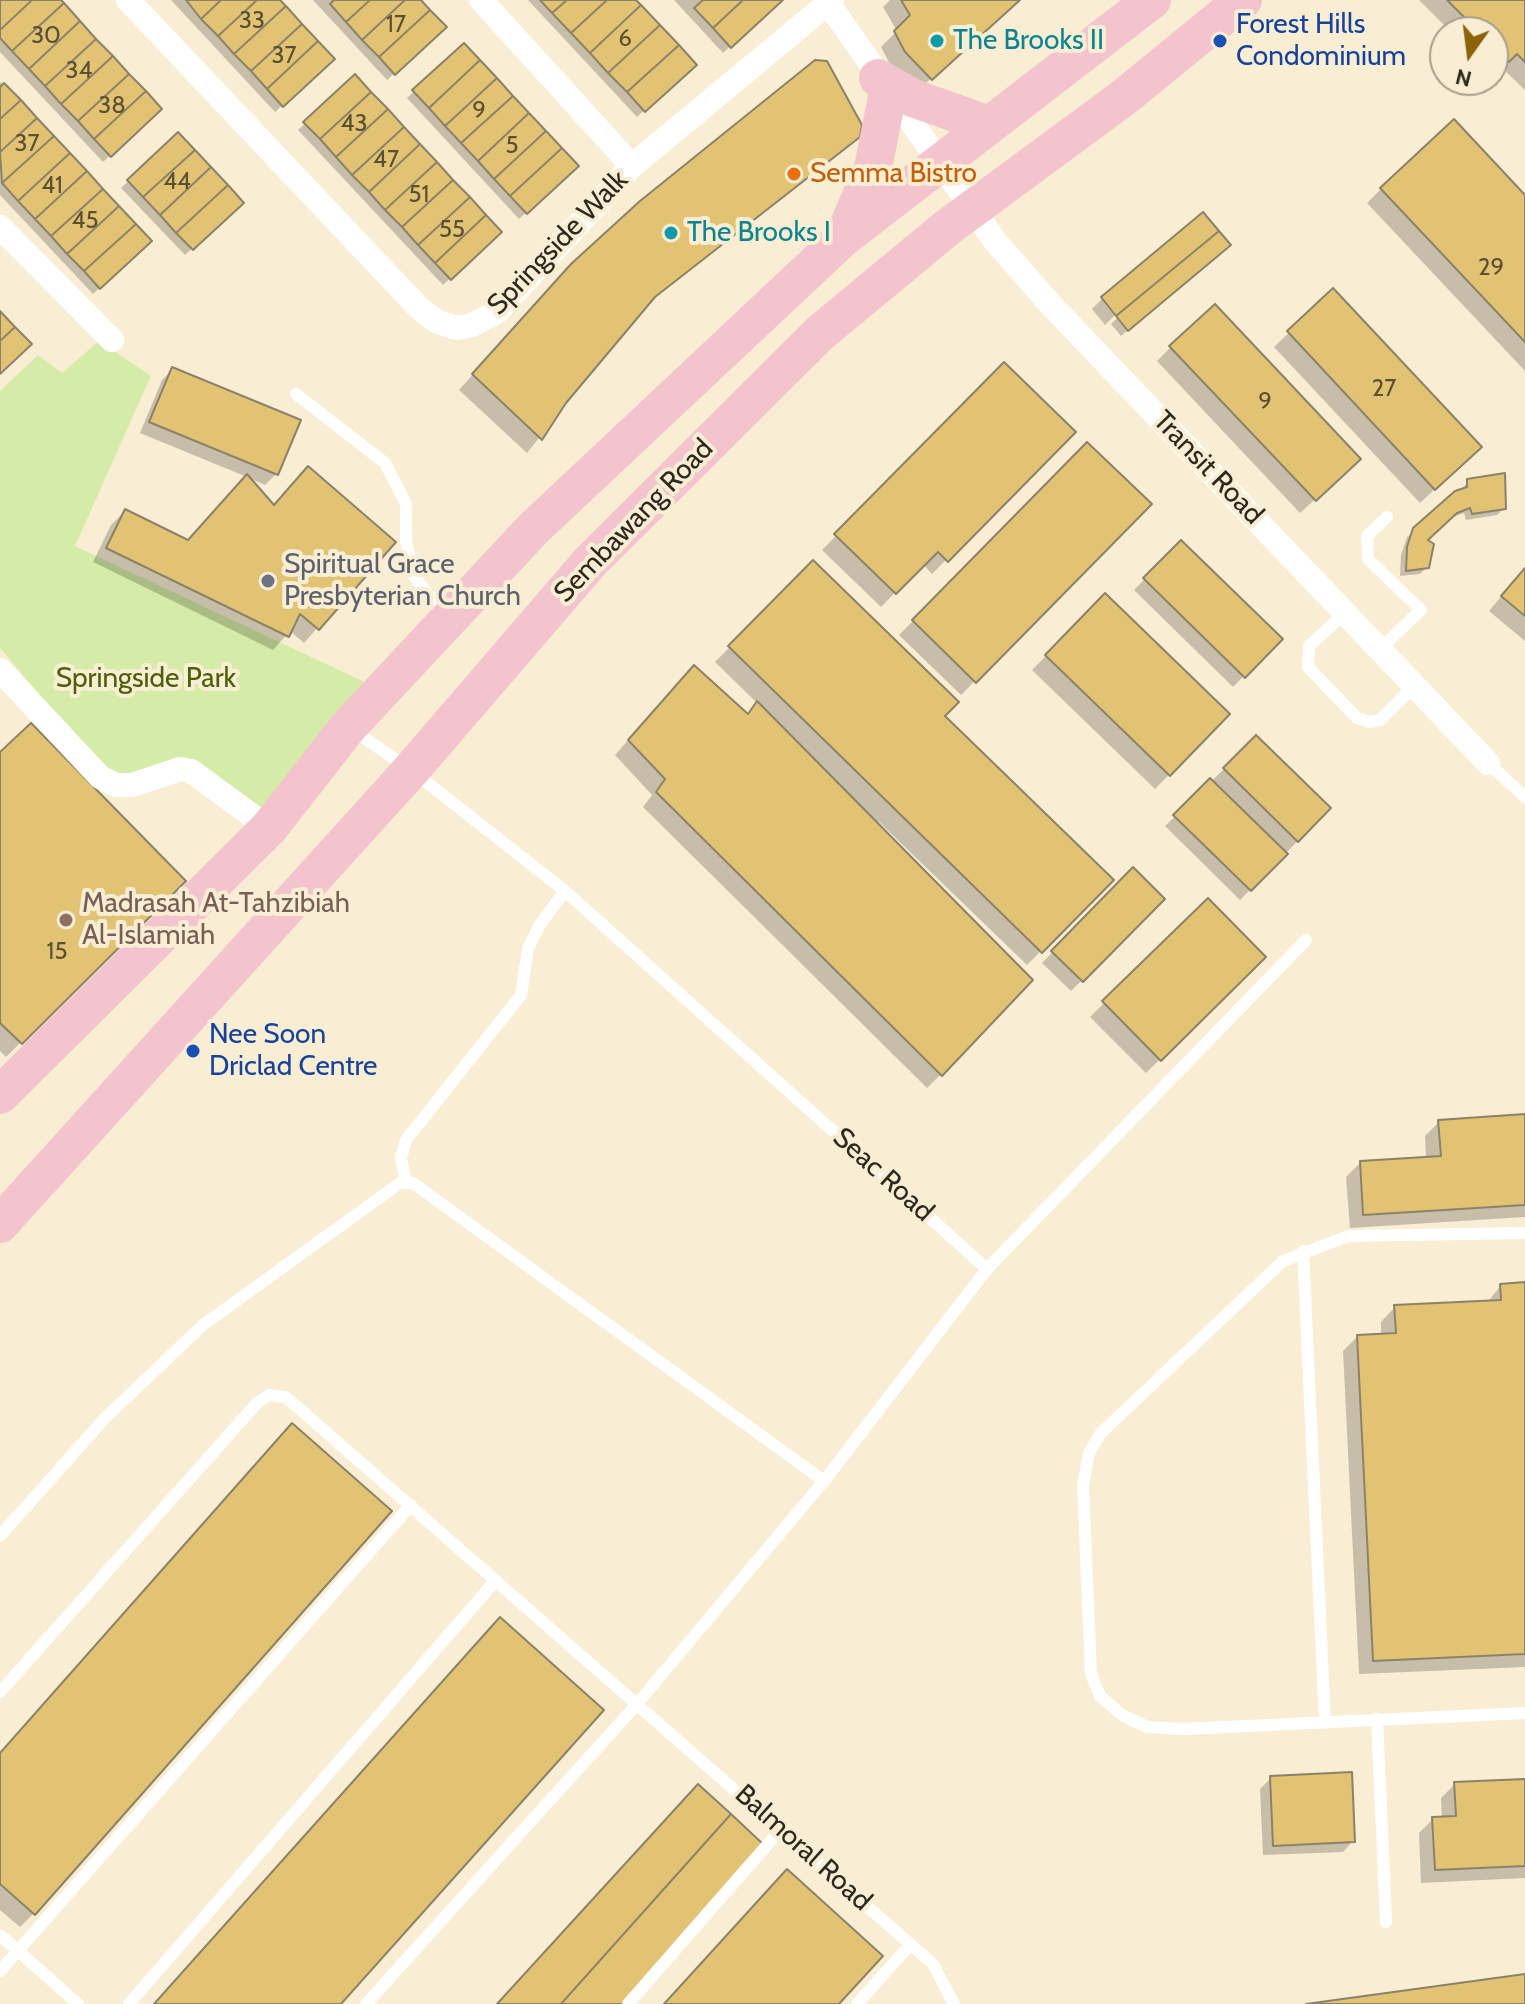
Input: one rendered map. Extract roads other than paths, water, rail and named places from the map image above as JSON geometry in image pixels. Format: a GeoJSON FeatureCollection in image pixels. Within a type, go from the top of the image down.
{"type":"FeatureCollection","features":[{"type":"Feature","properties":{"kind":"main road","name":"Sembawang Road"},"geometry":{"type":"LineString","coordinates":[[0,1095],[269,828],[348,727],[533,529],[843,238],[1152,0]]}},
{"type":"Feature","properties":{"kind":"main road","name":"Sembawang Road"},"geometry":{"type":"LineString","coordinates":[[0,1224],[411,770],[590,562],[820,333],[970,210],[1123,98],[1243,0]]}},
{"type":"Feature","properties":{"kind":"main road"},"geometry":{"type":"LineString","coordinates":[[843,238],[873,168],[883,85],[989,125]]}},
{"type":"Feature","properties":{"kind":"street","name":"Springside Walk"},"geometry":{"type":"LineString","coordinates":[[128,0],[420,309],[438,322],[457,328],[472,325],[497,312],[632,166],[829,1]]}},
{"type":"Feature","properties":{"kind":"street"},"geometry":{"type":"LineString","coordinates":[[481,0],[632,166]]}},
{"type":"Feature","properties":{"kind":"street","name":"Transit Road"},"geometry":{"type":"LineString","coordinates":[[829,1],[970,210],[1052,306],[1488,763]]}},
{"type":"Feature","properties":{"kind":"street"},"geometry":{"type":"LineString","coordinates":[[0,227],[112,340]]}},
{"type":"Feature","properties":{"kind":"street"},"geometry":{"type":"LineString","coordinates":[[0,670],[100,777],[116,785],[132,785],[180,769],[191,771],[269,828]]}},
{"type":"Feature","properties":{"kind":"lane"},"geometry":{"type":"LineString","coordinates":[[296,394],[385,463],[406,504],[406,541],[414,576],[449,621]]}},
{"type":"Feature","properties":{"kind":"lane"},"geometry":{"type":"LineString","coordinates":[[1380,649],[1421,610],[1368,559],[1367,536],[1387,517]]}},
{"type":"Feature","properties":{"kind":"lane"},"geometry":{"type":"LineString","coordinates":[[1345,613],[1309,646],[1308,667],[1357,718],[1370,722],[1380,720],[1414,686]]}},
{"type":"Feature","properties":{"kind":"lane","name":"Seac Road"},"geometry":{"type":"LineString","coordinates":[[348,727],[411,770],[565,891],[987,1269]]}},
{"type":"Feature","properties":{"kind":"lane"},"geometry":{"type":"LineString","coordinates":[[1488,763],[1525,797]]}},
{"type":"Feature","properties":{"kind":"lane"},"geometry":{"type":"LineString","coordinates":[[406,1183],[401,1158],[406,1140],[521,995],[528,949],[539,926],[565,891]]}},
{"type":"Feature","properties":{"kind":"lane"},"geometry":{"type":"LineString","coordinates":[[366,2004],[637,1704],[824,1481],[987,1269],[1306,940]]}},
{"type":"Feature","properties":{"kind":"lane"},"geometry":{"type":"LineString","coordinates":[[0,1536],[105,1418],[203,1325],[400,1183],[413,1183],[824,1481]]}},
{"type":"Feature","properties":{"kind":"lane"},"geometry":{"type":"LineString","coordinates":[[1525,1233],[1348,1236],[1283,1261],[1101,1433],[1089,1453],[1083,1500],[1091,1674],[1100,1696],[1122,1715],[1147,1727],[1183,1729],[1525,1713]]}},
{"type":"Feature","properties":{"kind":"lane"},"geometry":{"type":"LineString","coordinates":[[1303,1251],[1325,1722]]}},
{"type":"Feature","properties":{"kind":"lane","name":"Balmoral Road"},"geometry":{"type":"LineString","coordinates":[[0,1692],[258,1402],[269,1395],[286,1397],[782,1828],[933,1964],[954,2004]]}},
{"type":"Feature","properties":{"kind":"lane"},"geometry":{"type":"LineString","coordinates":[[0,1971],[411,1505]]}},
{"type":"Feature","properties":{"kind":"lane"},"geometry":{"type":"LineString","coordinates":[[129,2004],[496,1580]]}},
{"type":"Feature","properties":{"kind":"lane"},"geometry":{"type":"LineString","coordinates":[[1377,1719],[1386,1922]]}},
{"type":"Feature","properties":{"kind":"lane"},"geometry":{"type":"LineString","coordinates":[[628,2004],[782,1828]]}},
{"type":"Feature","properties":{"kind":"lane"},"geometry":{"type":"LineString","coordinates":[[0,1935],[78,2004]]}},
{"type":"Feature","properties":{"kind":"lane"},"geometry":{"type":"LineString","coordinates":[[857,2004],[910,1945]]}},
{"type":"Feature","properties":{"kind":"place","name":"The Brooks II"},"geometry":{"type":"Point","coordinates":[937,41]}},
{"type":"Feature","properties":{"kind":"place","name":"Forest Hills Condominium"},"geometry":{"type":"Point","coordinates":[1220,41]}},
{"type":"Feature","properties":{"kind":"place","name":"Semma Bistro"},"geometry":{"type":"Point","coordinates":[794,174]}},
{"type":"Feature","properties":{"kind":"place","name":"The Brooks I"},"geometry":{"type":"Point","coordinates":[671,233]}},
{"type":"Feature","properties":{"kind":"place","name":"Spiritual Grace Presbyterian Church"},"geometry":{"type":"Point","coordinates":[268,581]}},
{"type":"Feature","properties":{"kind":"place","name":"Madrasah At-Tahzibiah Al-Islamiah"},"geometry":{"type":"Point","coordinates":[66,920]}},
{"type":"Feature","properties":{"kind":"place","name":"Nee Soon Driclad Centre"},"geometry":{"type":"Point","coordinates":[193,1051]}},
{"type":"Feature","properties":{"kind":"park label","name":"Springside Park"},"geometry":{"type":"Point","coordinates":[146,679]}}]}
